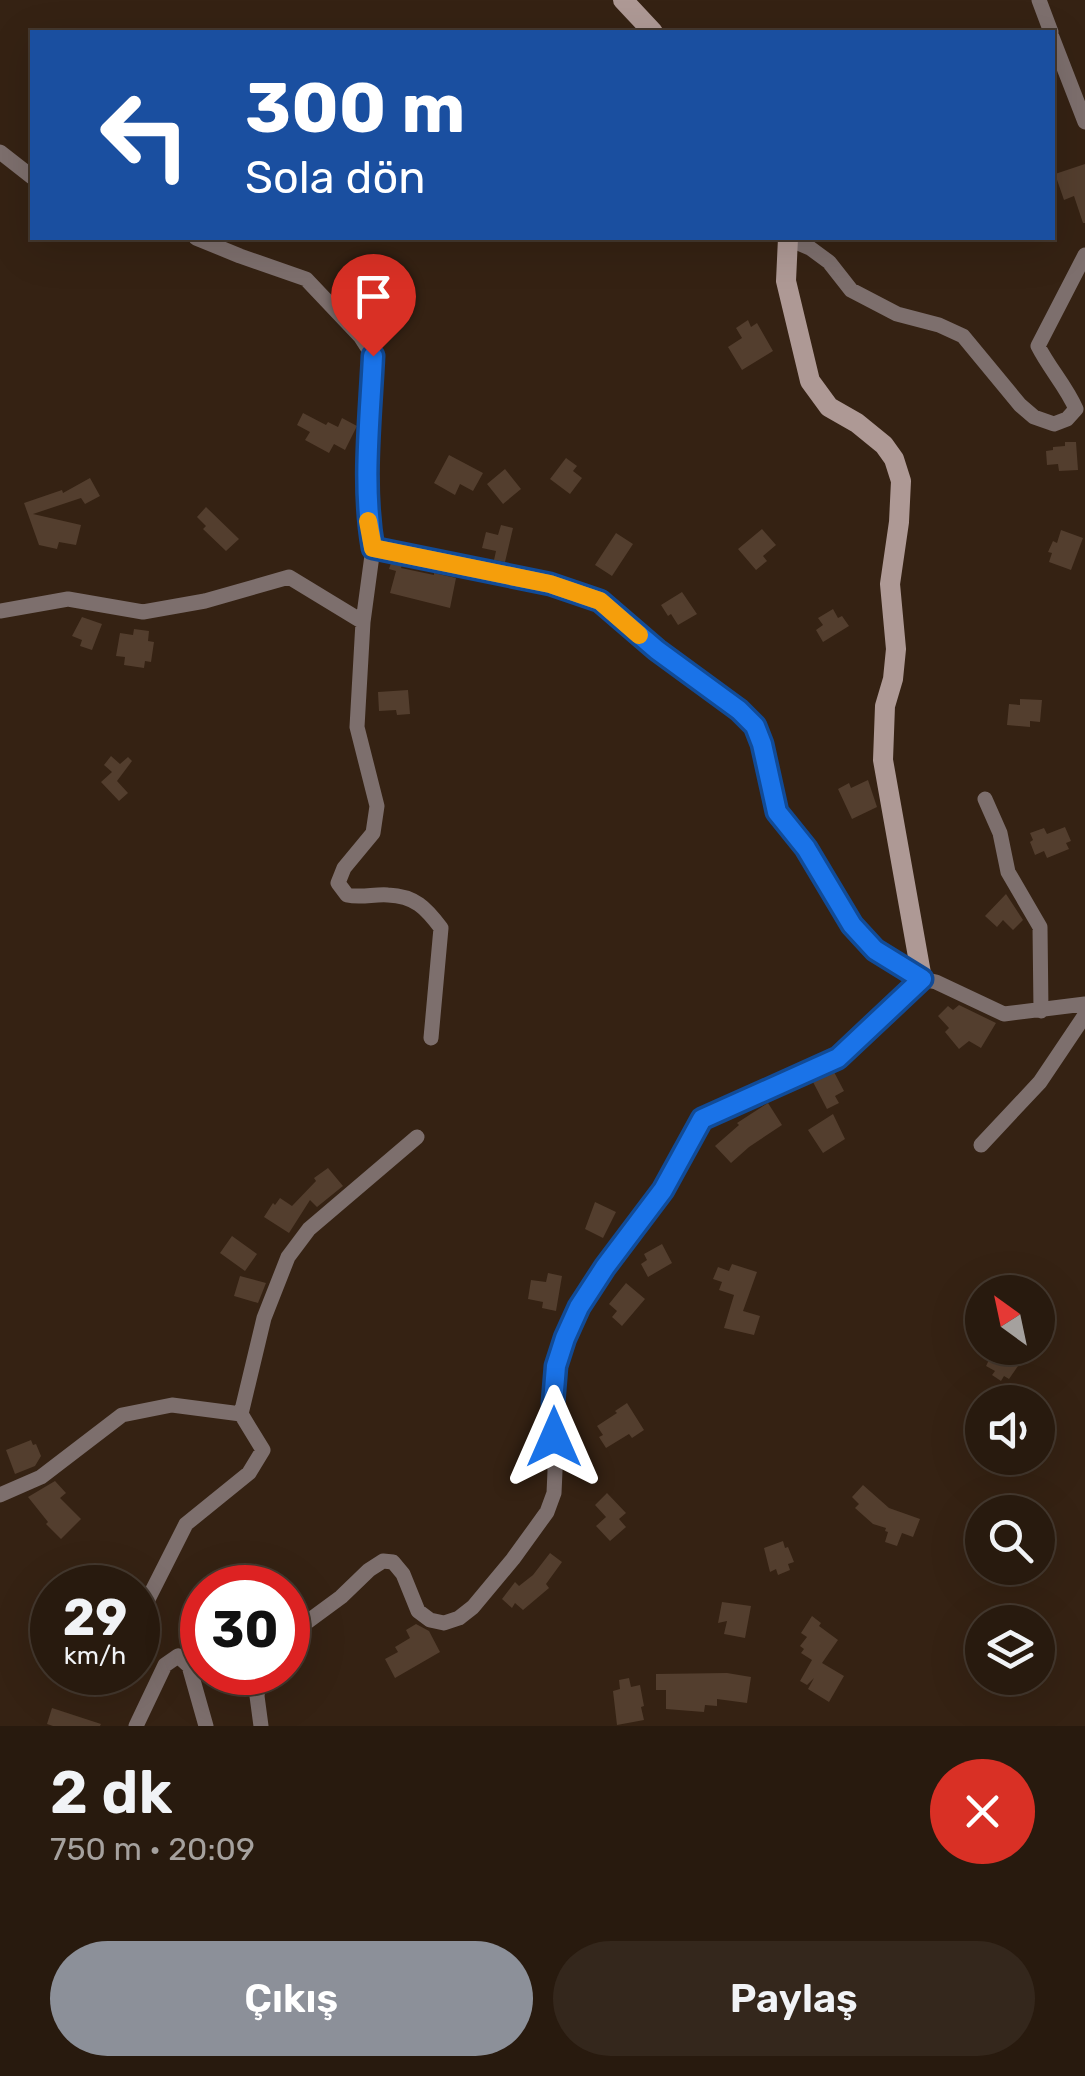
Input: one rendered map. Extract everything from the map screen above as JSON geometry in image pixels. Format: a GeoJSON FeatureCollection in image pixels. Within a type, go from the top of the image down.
{"type":"FeatureCollection","features":[{"type":"Feature","properties":{"kind":"street"},"geometry":{"type":"LineString","coordinates":[[623,0],[651,30]]}},
{"type":"Feature","properties":{"kind":"street"},"geometry":{"type":"LineString","coordinates":[[1039,0],[1050,30]]}},
{"type":"Feature","properties":{"kind":"street"},"geometry":{"type":"LineString","coordinates":[[1055,43],[1085,122]]}},
{"type":"Feature","properties":{"kind":"street"},"geometry":{"type":"LineString","coordinates":[[0,152],[30,175]]}},
{"type":"Feature","properties":{"kind":"street"},"geometry":{"type":"LineString","coordinates":[[201,240],[306,280],[360,336],[373,356],[367,461],[368,521],[373,548],[357,727],[378,806],[373,834],[344,868],[338,884],[347,895],[356,897],[388,894],[406,898],[425,907],[441,928],[430,1038]]}},
{"type":"Feature","properties":{"kind":"street"},"geometry":{"type":"LineString","coordinates":[[788,240],[786,280],[810,381],[829,406],[857,422],[884,445],[894,459],[901,481],[890,584],[896,648],[882,760],[922,979]]}},
{"type":"Feature","properties":{"kind":"street"},"geometry":{"type":"LineString","coordinates":[[792,240],[829,262],[851,290],[897,314],[963,336],[1020,404],[1034,416],[1054,424],[1067,419],[1076,409],[1038,346],[1085,255]]}},
{"type":"Feature","properties":{"kind":"street"},"geometry":{"type":"LineString","coordinates":[[373,548],[550,584],[600,601],[755,726],[777,812],[806,848],[852,925],[875,950],[922,979],[1004,1014],[1085,1004]]}},
{"type":"Feature","properties":{"kind":"street"},"geometry":{"type":"LineString","coordinates":[[0,611],[68,599],[143,612],[289,577],[364,622]]}},
{"type":"Feature","properties":{"kind":"street"},"geometry":{"type":"LineString","coordinates":[[985,799],[1000,834],[1008,872],[1040,927],[1041,1011]]}},
{"type":"Feature","properties":{"kind":"street"},"geometry":{"type":"LineString","coordinates":[[310,1620],[368,1570],[383,1562],[393,1562],[403,1574],[418,1610],[430,1620],[444,1623],[473,1607],[513,1560],[547,1512],[554,1493],[556,1366],[579,1307],[663,1190],[702,1119],[838,1058],[922,979]]}},
{"type":"Feature","properties":{"kind":"street"},"geometry":{"type":"LineString","coordinates":[[980,1145],[1040,1082],[1085,1014]]}},
{"type":"Feature","properties":{"kind":"street"},"geometry":{"type":"LineString","coordinates":[[160,1576],[186,1524],[249,1473],[263,1450],[241,1414],[264,1318],[288,1257],[309,1230],[417,1137]]}},
{"type":"Feature","properties":{"kind":"street"},"geometry":{"type":"LineString","coordinates":[[0,1496],[41,1477],[122,1415],[172,1405],[241,1414]]}},
{"type":"Feature","properties":{"kind":"street"},"geometry":{"type":"LineString","coordinates":[[136,1726],[166,1665],[178,1656],[189,1666],[206,1726]]}},
{"type":"Feature","properties":{"kind":"street"},"geometry":{"type":"LineString","coordinates":[[257,1695],[261,1726]]}},
{"type":"Feature","properties":{"kind":"building"},"geometry":{"type":"Polygon","coordinates":[[[1085,164],[1083,223],[1074,196],[1064,200],[1055,174],[1085,164]]]}},
{"type":"Feature","properties":{"kind":"building"},"geometry":{"type":"Polygon","coordinates":[[[748,320],[751,327],[757,323],[773,351],[742,370],[728,347],[742,338],[736,328],[748,320]]]}},
{"type":"Feature","properties":{"kind":"building"},"geometry":{"type":"Polygon","coordinates":[[[303,413],[326,425],[328,422],[338,427],[342,418],[357,426],[345,450],[334,444],[329,453],[305,440],[310,432],[297,425],[303,413]]]}},
{"type":"Feature","properties":{"kind":"building"},"geometry":{"type":"Polygon","coordinates":[[[1065,442],[1076,442],[1078,470],[1059,471],[1058,464],[1047,465],[1046,451],[1065,446],[1065,442]]]}},
{"type":"Feature","properties":{"kind":"building"},"geometry":{"type":"Polygon","coordinates":[[[449,455],[483,473],[473,491],[460,484],[455,495],[434,483],[449,455]]]}},
{"type":"Feature","properties":{"kind":"building"},"geometry":{"type":"Polygon","coordinates":[[[566,458],[577,466],[573,471],[582,478],[570,494],[550,479],[566,458]]]}},
{"type":"Feature","properties":{"kind":"building"},"geometry":{"type":"Polygon","coordinates":[[[505,469],[521,489],[503,504],[487,484],[505,469]]]}},
{"type":"Feature","properties":{"kind":"building"},"geometry":{"type":"Polygon","coordinates":[[[90,478],[100,496],[85,504],[81,498],[33,514],[81,525],[76,545],[59,542],[57,549],[39,545],[24,503],[62,490],[63,493],[90,478]]]}},
{"type":"Feature","properties":{"kind":"building"},"geometry":{"type":"Polygon","coordinates":[[[206,507],[239,539],[226,551],[203,529],[206,526],[197,517],[206,507]]]}},
{"type":"Feature","properties":{"kind":"building"},"geometry":{"type":"Polygon","coordinates":[[[501,525],[513,528],[505,562],[494,560],[496,551],[482,548],[486,532],[498,535],[501,525]]]}},
{"type":"Feature","properties":{"kind":"building"},"geometry":{"type":"Polygon","coordinates":[[[762,529],[776,545],[763,556],[767,561],[756,570],[738,549],[762,529]]]}},
{"type":"Feature","properties":{"kind":"building"},"geometry":{"type":"Polygon","coordinates":[[[1061,530],[1083,538],[1071,570],[1049,562],[1052,553],[1048,552],[1053,541],[1057,543],[1061,530]]]}},
{"type":"Feature","properties":{"kind":"building"},"geometry":{"type":"Polygon","coordinates":[[[616,533],[633,544],[612,576],[595,565],[616,533]]]}},
{"type":"Feature","properties":{"kind":"building"},"geometry":{"type":"Polygon","coordinates":[[[391,563],[456,578],[450,608],[390,593],[396,571],[389,569],[391,563]]]}},
{"type":"Feature","properties":{"kind":"building"},"geometry":{"type":"Polygon","coordinates":[[[682,592],[697,614],[678,625],[661,605],[682,592]]]}},
{"type":"Feature","properties":{"kind":"building"},"geometry":{"type":"Polygon","coordinates":[[[833,609],[849,626],[823,642],[816,630],[823,625],[818,618],[833,609]]]}},
{"type":"Feature","properties":{"kind":"building"},"geometry":{"type":"Polygon","coordinates":[[[82,617],[102,624],[92,650],[80,646],[82,640],[72,636],[82,617]]]}},
{"type":"Feature","properties":{"kind":"building"},"geometry":{"type":"Polygon","coordinates":[[[134,629],[149,631],[148,641],[154,642],[151,662],[145,661],[144,668],[124,665],[125,657],[116,656],[120,633],[133,635],[134,629]]]}},
{"type":"Feature","properties":{"kind":"building"},"geometry":{"type":"Polygon","coordinates":[[[408,690],[410,714],[379,711],[378,692],[408,690]]]}},
{"type":"Feature","properties":{"kind":"building"},"geometry":{"type":"Polygon","coordinates":[[[1020,699],[1042,700],[1040,722],[1030,721],[1030,727],[1007,725],[1009,704],[1020,705],[1020,699]]]}},
{"type":"Feature","properties":{"kind":"building"},"geometry":{"type":"Polygon","coordinates":[[[111,756],[120,764],[128,757],[132,761],[117,781],[128,793],[119,801],[101,782],[112,772],[104,765],[111,756]]]}},
{"type":"Feature","properties":{"kind":"building"},"geometry":{"type":"Polygon","coordinates":[[[868,780],[877,807],[852,819],[838,789],[868,780]]]}},
{"type":"Feature","properties":{"kind":"building"},"geometry":{"type":"Polygon","coordinates":[[[1065,827],[1071,841],[1066,843],[1069,849],[1047,858],[1044,851],[1035,855],[1030,833],[1044,828],[1047,834],[1065,827]]]}},
{"type":"Feature","properties":{"kind":"building"},"geometry":{"type":"Polygon","coordinates":[[[1006,894],[1023,920],[1013,930],[1003,920],[997,927],[985,916],[1006,894]]]}},
{"type":"Feature","properties":{"kind":"building"},"geometry":{"type":"Polygon","coordinates":[[[959,1005],[996,1023],[981,1048],[969,1041],[959,1049],[945,1032],[949,1028],[938,1016],[948,1006],[953,1010],[959,1005]]]}},
{"type":"Feature","properties":{"kind":"building"},"geometry":{"type":"Polygon","coordinates":[[[834,1072],[844,1091],[835,1096],[839,1103],[827,1109],[813,1082],[834,1072]]]}},
{"type":"Feature","properties":{"kind":"building"},"geometry":{"type":"Polygon","coordinates":[[[768,1103],[782,1125],[731,1163],[715,1146],[737,1123],[768,1103]]]}},
{"type":"Feature","properties":{"kind":"building"},"geometry":{"type":"Polygon","coordinates":[[[833,1114],[845,1139],[823,1153],[808,1130],[833,1114]]]}},
{"type":"Feature","properties":{"kind":"building"},"geometry":{"type":"Polygon","coordinates":[[[328,1168],[343,1186],[317,1207],[310,1200],[289,1233],[264,1217],[280,1198],[292,1206],[316,1181],[314,1178],[328,1168]]]}},
{"type":"Feature","properties":{"kind":"building"},"geometry":{"type":"Polygon","coordinates":[[[595,1202],[616,1212],[603,1238],[585,1229],[595,1202]]]}},
{"type":"Feature","properties":{"kind":"building"},"geometry":{"type":"Polygon","coordinates":[[[232,1236],[257,1254],[245,1271],[220,1253],[232,1236]]]}},
{"type":"Feature","properties":{"kind":"building"},"geometry":{"type":"Polygon","coordinates":[[[662,1244],[672,1263],[648,1277],[641,1264],[647,1260],[644,1254],[662,1244]]]}},
{"type":"Feature","properties":{"kind":"building"},"geometry":{"type":"Polygon","coordinates":[[[732,1264],[757,1272],[743,1311],[760,1316],[754,1335],[724,1328],[734,1295],[719,1290],[722,1282],[713,1279],[718,1267],[729,1271],[732,1264]]]}},
{"type":"Feature","properties":{"kind":"building"},"geometry":{"type":"Polygon","coordinates":[[[548,1273],[562,1276],[556,1311],[542,1308],[543,1302],[528,1299],[531,1280],[546,1282],[548,1273]]]}},
{"type":"Feature","properties":{"kind":"building"},"geometry":{"type":"Polygon","coordinates":[[[240,1276],[266,1283],[258,1303],[234,1296],[240,1276]]]}},
{"type":"Feature","properties":{"kind":"building"},"geometry":{"type":"Polygon","coordinates":[[[626,1283],[645,1299],[622,1326],[612,1317],[617,1311],[609,1304],[626,1283]]]}},
{"type":"Feature","properties":{"kind":"building"},"geometry":{"type":"Polygon","coordinates":[[[986,1366],[1018,1366],[1009,1379],[1004,1376],[1001,1381],[986,1366]]]}},
{"type":"Feature","properties":{"kind":"building"},"geometry":{"type":"Polygon","coordinates":[[[627,1403],[644,1430],[606,1448],[597,1426],[627,1403]]]}},
{"type":"Feature","properties":{"kind":"building"},"geometry":{"type":"Polygon","coordinates":[[[31,1440],[41,1456],[35,1466],[15,1474],[6,1450],[31,1440]]]}},
{"type":"Feature","properties":{"kind":"building"},"geometry":{"type":"Polygon","coordinates":[[[55,1481],[66,1493],[60,1498],[81,1519],[61,1539],[28,1497],[55,1481]]]}},
{"type":"Feature","properties":{"kind":"building"},"geometry":{"type":"Polygon","coordinates":[[[863,1485],[889,1508],[920,1519],[913,1537],[902,1533],[897,1546],[885,1542],[886,1528],[873,1524],[855,1508],[859,1504],[852,1497],[863,1485]]]}},
{"type":"Feature","properties":{"kind":"building"},"geometry":{"type":"Polygon","coordinates":[[[607,1493],[626,1513],[619,1519],[626,1527],[610,1541],[596,1526],[606,1517],[595,1505],[607,1493]]]}},
{"type":"Feature","properties":{"kind":"building"},"geometry":{"type":"Polygon","coordinates":[[[783,1541],[794,1562],[788,1564],[790,1570],[778,1575],[776,1569],[770,1572],[764,1548],[783,1541]]]}},
{"type":"Feature","properties":{"kind":"building"},"geometry":{"type":"Polygon","coordinates":[[[550,1553],[562,1562],[546,1584],[549,1588],[523,1610],[515,1603],[512,1608],[502,1599],[515,1582],[519,1586],[533,1575],[550,1553]]]}},
{"type":"Feature","properties":{"kind":"building"},"geometry":{"type":"Polygon","coordinates":[[[722,1602],[751,1606],[745,1638],[724,1634],[727,1621],[718,1623],[722,1602]]]}},
{"type":"Feature","properties":{"kind":"building"},"geometry":{"type":"Polygon","coordinates":[[[812,1616],[838,1640],[822,1663],[844,1676],[829,1702],[808,1689],[814,1678],[807,1685],[800,1681],[812,1660],[801,1653],[804,1649],[800,1646],[807,1637],[801,1633],[812,1616]]]}},
{"type":"Feature","properties":{"kind":"building"},"geometry":{"type":"Polygon","coordinates":[[[416,1624],[429,1631],[440,1652],[395,1678],[385,1659],[398,1652],[395,1647],[410,1638],[406,1630],[416,1624]]]}},
{"type":"Feature","properties":{"kind":"building"},"geometry":{"type":"Polygon","coordinates":[[[727,1673],[751,1677],[747,1703],[717,1699],[717,1706],[705,1705],[704,1712],[666,1709],[666,1690],[656,1690],[656,1674],[727,1673]]]}},
{"type":"Feature","properties":{"kind":"building"},"geometry":{"type":"Polygon","coordinates":[[[629,1678],[631,1687],[640,1685],[644,1720],[617,1725],[613,1691],[620,1689],[619,1680],[629,1678]]]}},
{"type":"Feature","properties":{"kind":"building"},"geometry":{"type":"Polygon","coordinates":[[[52,1708],[101,1724],[53,1726],[47,1724],[52,1708]]]}},
{"type":"Feature","properties":{"kind":"slow traffic"},"geometry":{"type":"LineString","coordinates":[[368,521],[373,548],[550,584],[600,601],[639,635]]}},
{"type":"Feature","properties":{"kind":"route"},"geometry":{"type":"LineString","coordinates":[[373,356],[367,461],[368,521],[373,548],[550,584],[600,601],[657,650],[739,710],[755,726],[762,744],[777,812],[806,848],[852,925],[875,950],[922,979],[838,1058],[702,1119],[663,1190],[579,1307],[556,1366],[554,1437]]}}]}
